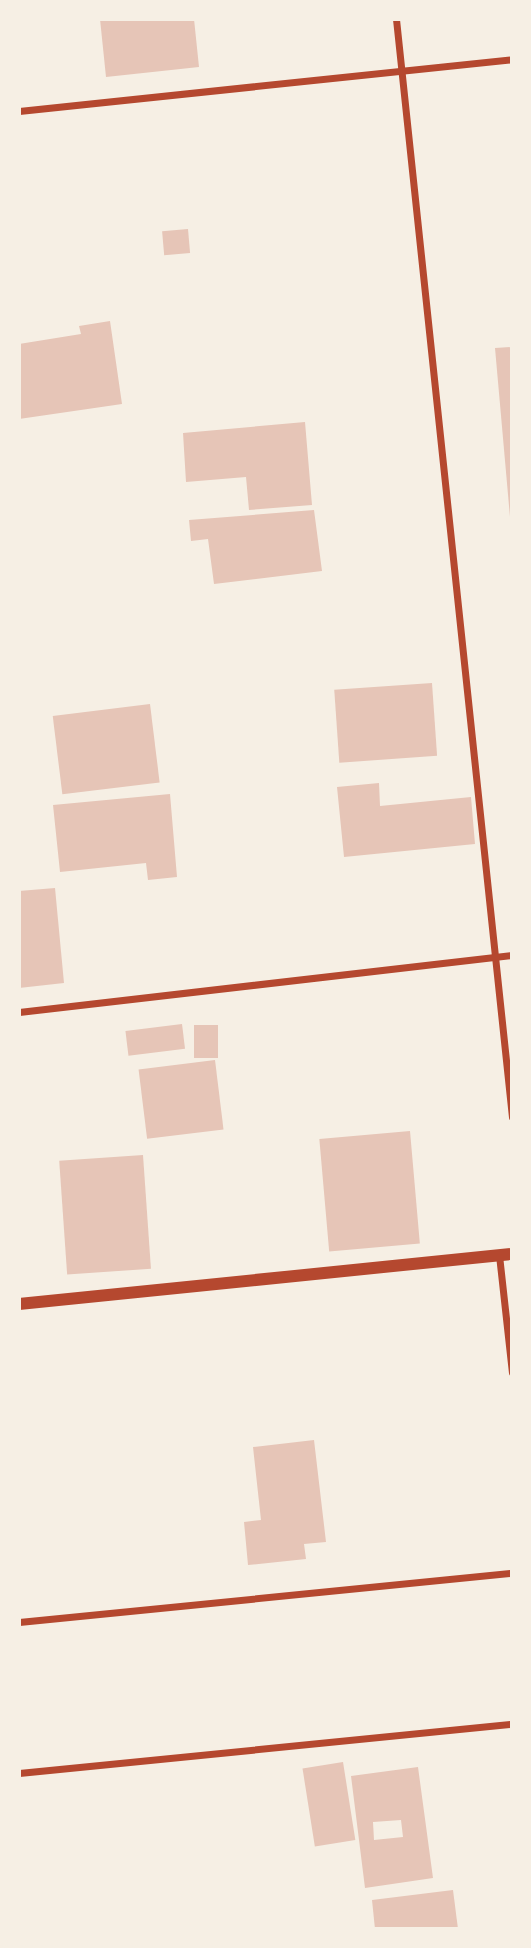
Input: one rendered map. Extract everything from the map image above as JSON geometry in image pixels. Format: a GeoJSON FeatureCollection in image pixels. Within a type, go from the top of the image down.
{"type":"FeatureCollection","features":[{"type":"Feature","properties":{"kind":"street"},"geometry":{"type":"LineString","coordinates":[[396,19],[512,1117]]}},
{"type":"Feature","properties":{"kind":"street"},"geometry":{"type":"LineString","coordinates":[[19,110],[512,59]]}},
{"type":"Feature","properties":{"kind":"street"},"geometry":{"type":"LineString","coordinates":[[19,1012],[512,955]]}},
{"type":"Feature","properties":{"kind":"street"},"geometry":{"type":"LineString","coordinates":[[19,1304],[506,1255],[512,1372]]}},
{"type":"Feature","properties":{"kind":"street"},"geometry":{"type":"LineString","coordinates":[[19,1622],[512,1573]]}},
{"type":"Feature","properties":{"kind":"street"},"geometry":{"type":"LineString","coordinates":[[19,1773],[512,1724]]}},
{"type":"Feature","properties":{"kind":"building"},"geometry":{"type":"Polygon","coordinates":[[[100,19],[194,19],[199,67],[106,77],[100,19]]]}},
{"type":"Feature","properties":{"kind":"building"},"geometry":{"type":"Polygon","coordinates":[[[188,229],[190,253],[164,255],[162,231],[188,229]]]}},
{"type":"Feature","properties":{"kind":"building"},"geometry":{"type":"Polygon","coordinates":[[[110,321],[122,404],[19,419],[19,344],[81,334],[79,326],[110,321]]]}},
{"type":"Feature","properties":{"kind":"building"},"geometry":{"type":"Polygon","coordinates":[[[512,347],[512,517],[510,517],[495,348],[512,347]]]}},
{"type":"Feature","properties":{"kind":"building"},"geometry":{"type":"Polygon","coordinates":[[[305,422],[312,505],[249,510],[246,477],[186,482],[183,433],[305,422]]]}},
{"type":"Feature","properties":{"kind":"building"},"geometry":{"type":"Polygon","coordinates":[[[314,510],[322,571],[214,584],[208,539],[191,541],[189,520],[314,510]]]}},
{"type":"Feature","properties":{"kind":"building"},"geometry":{"type":"Polygon","coordinates":[[[432,683],[437,756],[339,763],[334,690],[432,683]]]}},
{"type":"Feature","properties":{"kind":"building"},"geometry":{"type":"Polygon","coordinates":[[[150,704],[160,782],[62,794],[53,716],[150,704]]]}},
{"type":"Feature","properties":{"kind":"building"},"geometry":{"type":"Polygon","coordinates":[[[379,783],[380,806],[471,797],[475,844],[344,857],[337,787],[379,783]]]}},
{"type":"Feature","properties":{"kind":"building"},"geometry":{"type":"Polygon","coordinates":[[[170,794],[177,877],[148,880],[146,863],[60,872],[53,805],[170,794]]]}},
{"type":"Feature","properties":{"kind":"building"},"geometry":{"type":"Polygon","coordinates":[[[55,888],[64,983],[19,988],[19,891],[55,888]]]}},
{"type":"Feature","properties":{"kind":"building"},"geometry":{"type":"Polygon","coordinates":[[[182,1024],[185,1049],[128,1056],[125,1031],[182,1024]]]}},
{"type":"Feature","properties":{"kind":"building"},"geometry":{"type":"Polygon","coordinates":[[[194,1025],[218,1025],[218,1058],[194,1058],[194,1025]]]}},
{"type":"Feature","properties":{"kind":"building"},"geometry":{"type":"Polygon","coordinates":[[[215,1060],[224,1129],[147,1139],[139,1069],[215,1060]]]}},
{"type":"Feature","properties":{"kind":"building"},"geometry":{"type":"Polygon","coordinates":[[[410,1131],[420,1244],[329,1252],[319,1139],[410,1131]]]}},
{"type":"Feature","properties":{"kind":"building"},"geometry":{"type":"Polygon","coordinates":[[[143,1155],[151,1269],[67,1275],[59,1161],[143,1155]]]}},
{"type":"Feature","properties":{"kind":"building"},"geometry":{"type":"Polygon","coordinates":[[[314,1440],[326,1542],[304,1544],[306,1559],[248,1565],[244,1522],[261,1520],[253,1447],[314,1440]]]}},
{"type":"Feature","properties":{"kind":"building"},"geometry":{"type":"Polygon","coordinates":[[[343,1762],[355,1840],[315,1846],[303,1768],[343,1762]]]}},
{"type":"Feature","properties":{"kind":"building"},"geometry":{"type":"Polygon","coordinates":[[[418,1767],[433,1878],[365,1888],[351,1776],[418,1767]],[[401,1820],[373,1822],[374,1840],[403,1837],[401,1820]]]}},
{"type":"Feature","properties":{"kind":"building"},"geometry":{"type":"Polygon","coordinates":[[[453,1890],[458,1929],[375,1929],[372,1900],[453,1890]]]}}]}
